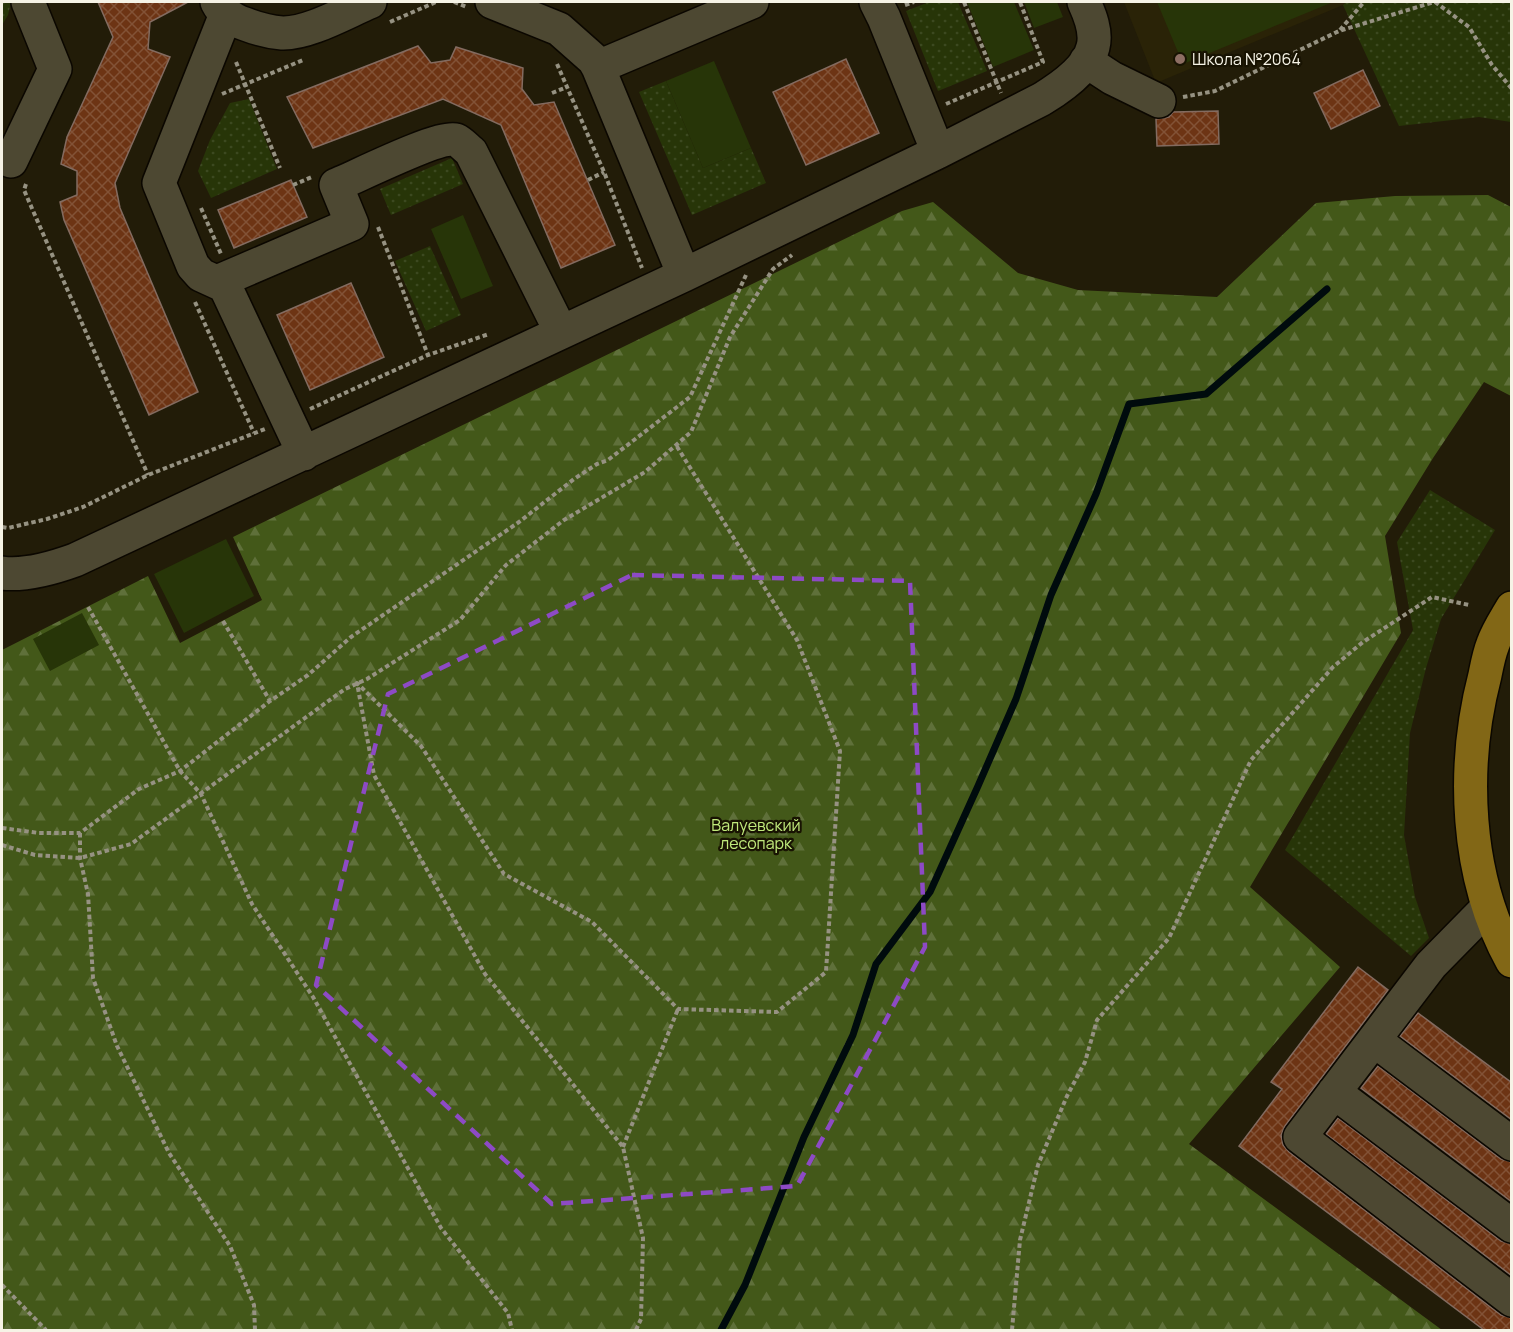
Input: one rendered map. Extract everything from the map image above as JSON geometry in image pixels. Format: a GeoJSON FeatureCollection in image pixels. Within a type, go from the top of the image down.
{"type":"FeatureCollection","features":[{"type":"Feature","properties":{"kind":"main road"},"geometry":{"type":"LineString","coordinates":[[1512,608],[1493,644],[1476,710],[1470,773],[1475,845],[1488,907],[1512,961]]}},
{"type":"Feature","properties":{"kind":"street"},"geometry":{"type":"LineString","coordinates":[[19,170],[55,69],[28,2]]}},
{"type":"Feature","properties":{"kind":"street"},"geometry":{"type":"LineString","coordinates":[[598,68],[752,2]]}},
{"type":"Feature","properties":{"kind":"street"},"geometry":{"type":"LineString","coordinates":[[876,2],[938,152]]}},
{"type":"Feature","properties":{"kind":"street"},"geometry":{"type":"LineString","coordinates":[[2,573],[31,572],[57,567],[75,560],[684,275],[938,152],[1058,99],[1086,61],[1093,47],[1094,30],[1084,2]]}},
{"type":"Feature","properties":{"kind":"street"},"geometry":{"type":"LineString","coordinates":[[304,454],[225,286],[201,275],[193,266],[159,183],[221,8],[238,22],[263,31],[283,33],[309,27],[359,4]]}},
{"type":"Feature","properties":{"kind":"street"},"geometry":{"type":"LineString","coordinates":[[483,6],[559,29],[594,60],[684,275]]}},
{"type":"Feature","properties":{"kind":"street"},"geometry":{"type":"LineString","coordinates":[[1086,61],[1102,72],[1159,101]]}},
{"type":"Feature","properties":{"kind":"street"},"geometry":{"type":"LineString","coordinates":[[217,282],[352,224],[336,185],[354,169],[408,146],[456,140],[471,152],[561,332]]}},
{"type":"Feature","properties":{"kind":"street"},"geometry":{"type":"LineString","coordinates":[[1488,907],[1431,965],[1300,1137],[1512,1300]]}},
{"type":"Feature","properties":{"kind":"street"},"geometry":{"type":"LineString","coordinates":[[1374,1040],[1512,1144]]}},
{"type":"Feature","properties":{"kind":"street"},"geometry":{"type":"LineString","coordinates":[[1334,1092],[1512,1226]]}},
{"type":"Feature","properties":{"kind":"path"},"geometry":{"type":"LineString","coordinates":[[454,2],[483,6]]}},
{"type":"Feature","properties":{"kind":"path"},"geometry":{"type":"LineString","coordinates":[[964,2],[1003,98]]}},
{"type":"Feature","properties":{"kind":"path"},"geometry":{"type":"LineString","coordinates":[[944,104],[1043,62],[1020,2]]}},
{"type":"Feature","properties":{"kind":"path"},"geometry":{"type":"LineString","coordinates":[[1339,31],[1364,2]]}},
{"type":"Feature","properties":{"kind":"path"},"geometry":{"type":"LineString","coordinates":[[1159,101],[1215,91],[1339,31],[1435,2],[1469,27],[1492,65],[1512,89]]}},
{"type":"Feature","properties":{"kind":"path"},"geometry":{"type":"LineString","coordinates":[[554,58],[604,172],[644,274]]}},
{"type":"Feature","properties":{"kind":"path"},"geometry":{"type":"LineString","coordinates":[[240,87],[303,60]]}},
{"type":"Feature","properties":{"kind":"path"},"geometry":{"type":"LineString","coordinates":[[246,85],[280,168]]}},
{"type":"Feature","properties":{"kind":"path"},"geometry":{"type":"LineString","coordinates":[[552,93],[567,87]]}},
{"type":"Feature","properties":{"kind":"path"},"geometry":{"type":"LineString","coordinates":[[293,185],[354,169]]}},
{"type":"Feature","properties":{"kind":"path"},"geometry":{"type":"LineString","coordinates":[[19,170],[24,190],[148,475]]}},
{"type":"Feature","properties":{"kind":"path"},"geometry":{"type":"LineString","coordinates":[[588,180],[604,172]]}},
{"type":"Feature","properties":{"kind":"path"},"geometry":{"type":"LineString","coordinates":[[375,219],[429,355]]}},
{"type":"Feature","properties":{"kind":"path"},"geometry":{"type":"LineString","coordinates":[[2,845],[35,855],[80,858],[131,844],[345,689],[460,620],[506,565],[564,520],[645,472],[691,432],[730,338],[773,269],[798,251]]}},
{"type":"Feature","properties":{"kind":"path"},"geometry":{"type":"LineString","coordinates":[[2,828],[39,833],[80,833],[139,789],[180,771],[270,701],[308,675],[351,637],[519,522],[574,479],[597,464],[608,460],[690,397],[718,332],[744,282],[746,265]]}},
{"type":"Feature","properties":{"kind":"path"},"geometry":{"type":"LineString","coordinates":[[357,683],[421,746],[504,874],[592,922],[678,1009],[777,1012],[826,972],[840,751],[797,640],[676,445]]}},
{"type":"Feature","properties":{"kind":"path"},"geometry":{"type":"LineString","coordinates":[[2,527],[16,526]]}},
{"type":"Feature","properties":{"kind":"path"},"geometry":{"type":"LineString","coordinates":[[1012,1330],[1020,1240],[1038,1165],[1067,1096],[1085,1062],[1097,1020],[1169,938],[1251,760],[1333,667],[1363,642],[1432,597],[1469,605]]}},
{"type":"Feature","properties":{"kind":"path"},"geometry":{"type":"LineString","coordinates":[[88,607],[180,771],[201,794],[252,904],[313,997],[441,1228],[508,1313],[512,1330]]}},
{"type":"Feature","properties":{"kind":"path"},"geometry":{"type":"LineString","coordinates":[[223,621],[270,701]]}},
{"type":"Feature","properties":{"kind":"path"},"geometry":{"type":"LineString","coordinates":[[357,683],[375,775],[485,974],[623,1148],[643,1238],[641,1319],[636,1330]]}},
{"type":"Feature","properties":{"kind":"path"},"geometry":{"type":"LineString","coordinates":[[80,833],[80,858],[88,894],[93,978],[117,1046],[169,1153],[230,1246],[254,1305],[255,1330]]}},
{"type":"Feature","properties":{"kind":"path"},"geometry":{"type":"LineString","coordinates":[[623,1148],[678,1009]]}},
{"type":"Feature","properties":{"kind":"path"},"geometry":{"type":"LineString","coordinates":[[2,1284],[46,1330]]}},
{"type":"Feature","properties":{"kind":"highlighted area"},"geometry":{"type":"Polygon","coordinates":[[[632,575],[910,581],[925,947],[797,1186],[552,1204],[316,985],[388,694],[632,575]]]}},
{"type":"Feature","properties":{"kind":"shaded area","name":"Школа №2064"},"geometry":{"type":"Polygon","coordinates":[[[1124,2],[1346,2],[1156,83],[1124,2]]]}},
{"type":"Feature","properties":{"kind":"green space"},"geometry":{"type":"Polygon","coordinates":[[[2,2],[11,2],[8,15],[2,25],[2,2]]]}},
{"type":"Feature","properties":{"kind":"green space"},"geometry":{"type":"Polygon","coordinates":[[[929,2],[958,2],[987,71],[938,91],[906,11],[929,2]]]}},
{"type":"Feature","properties":{"kind":"green space"},"geometry":{"type":"Polygon","coordinates":[[[967,2],[1014,2],[1034,50],[993,67],[967,2]]]}},
{"type":"Feature","properties":{"kind":"green space"},"geometry":{"type":"Polygon","coordinates":[[[1024,2],[1057,2],[1063,17],[1034,28],[1024,2]]]}},
{"type":"Feature","properties":{"kind":"green space"},"geometry":{"type":"Polygon","coordinates":[[[1157,2],[1333,2],[1183,64],[1157,2]]]}},
{"type":"Feature","properties":{"kind":"green space"},"geometry":{"type":"Polygon","coordinates":[[[1346,2],[1511,2],[1511,122],[1479,117],[1399,126],[1343,5],[1346,2]]]}},
{"type":"Feature","properties":{"kind":"green space"},"geometry":{"type":"Polygon","coordinates":[[[714,61],[751,148],[703,168],[666,81],[714,61]]]}},
{"type":"Feature","properties":{"kind":"green space"},"geometry":{"type":"Polygon","coordinates":[[[666,81],[703,168],[751,148],[766,183],[692,215],[639,92],[666,81]]]}},
{"type":"Feature","properties":{"kind":"green space"},"geometry":{"type":"Polygon","coordinates":[[[249,99],[277,169],[211,198],[198,171],[210,140],[230,103],[249,99]]]}},
{"type":"Feature","properties":{"kind":"green space"},"geometry":{"type":"Polygon","coordinates":[[[452,158],[463,184],[391,215],[380,189],[452,158]]]}},
{"type":"Feature","properties":{"kind":"green space","name":"Валуевский лесопарк"},"geometry":{"type":"Polygon","coordinates":[[[1488,195],[1511,207],[1511,396],[1484,382],[1433,458],[1385,536],[1401,633],[1250,887],[1340,967],[1189,1144],[1442,1330],[2,1330],[2,650],[148,576],[180,643],[262,600],[233,537],[902,211],[933,202],[1018,273],[1078,290],[1217,297],[1316,203],[1395,196],[1488,195]]]}},
{"type":"Feature","properties":{"kind":"green space"},"geometry":{"type":"Polygon","coordinates":[[[463,215],[493,286],[461,299],[431,229],[463,215]]]}},
{"type":"Feature","properties":{"kind":"green space"},"geometry":{"type":"Polygon","coordinates":[[[430,246],[461,315],[426,331],[395,261],[430,246]]]}},
{"type":"Feature","properties":{"kind":"green space"},"geometry":{"type":"Polygon","coordinates":[[[1430,490],[1495,530],[1441,619],[1410,733],[1404,835],[1415,897],[1429,938],[1411,956],[1285,850],[1413,630],[1397,542],[1430,490]]]}},
{"type":"Feature","properties":{"kind":"green space"},"geometry":{"type":"Polygon","coordinates":[[[226,539],[254,596],[184,633],[154,574],[226,539]]]}},
{"type":"Feature","properties":{"kind":"green space"},"geometry":{"type":"Polygon","coordinates":[[[82,613],[99,645],[50,671],[33,639],[82,613]]]}},
{"type":"Feature","properties":{"kind":"building"},"geometry":{"type":"Polygon","coordinates":[[[98,2],[188,2],[150,22],[148,49],[170,57],[115,183],[120,208],[198,392],[149,415],[64,220],[60,202],[77,195],[77,171],[61,164],[67,137],[113,37],[98,2]]]}},
{"type":"Feature","properties":{"kind":"building"},"geometry":{"type":"Polygon","coordinates":[[[418,46],[431,63],[450,60],[456,47],[523,68],[522,89],[534,105],[554,102],[615,245],[561,268],[501,125],[443,99],[313,148],[287,97],[418,46]]]}},
{"type":"Feature","properties":{"kind":"building"},"geometry":{"type":"Polygon","coordinates":[[[846,59],[879,133],[806,165],[773,92],[846,59]]]}},
{"type":"Feature","properties":{"kind":"building"},"geometry":{"type":"Polygon","coordinates":[[[1363,70],[1380,106],[1331,129],[1314,93],[1363,70]]]}},
{"type":"Feature","properties":{"kind":"building"},"geometry":{"type":"Polygon","coordinates":[[[1218,111],[1219,144],[1157,146],[1156,119],[1169,117],[1173,112],[1218,111]]]}},
{"type":"Feature","properties":{"kind":"building"},"geometry":{"type":"Polygon","coordinates":[[[291,180],[307,217],[234,248],[218,210],[291,180]]]}},
{"type":"Feature","properties":{"kind":"building"},"geometry":{"type":"Polygon","coordinates":[[[351,283],[384,357],[310,390],[277,315],[351,283]]]}},
{"type":"Feature","properties":{"kind":"building"},"geometry":{"type":"Polygon","coordinates":[[[1358,967],[1388,990],[1285,1126],[1281,1135],[1283,1145],[1289,1152],[1501,1315],[1512,1318],[1512,1330],[1484,1330],[1239,1146],[1282,1089],[1271,1082],[1358,967]]]}},
{"type":"Feature","properties":{"kind":"building"},"geometry":{"type":"Polygon","coordinates":[[[1418,1013],[1512,1083],[1512,1120],[1400,1036],[1418,1013]]]}},
{"type":"Feature","properties":{"kind":"building"},"geometry":{"type":"Polygon","coordinates":[[[1378,1066],[1501,1159],[1512,1162],[1512,1202],[1361,1088],[1378,1066]]]}},
{"type":"Feature","properties":{"kind":"building"},"geometry":{"type":"Polygon","coordinates":[[[1338,1118],[1501,1241],[1512,1244],[1512,1276],[1326,1134],[1338,1118]]]}},
{"type":"Feature","properties":{"kind":"waterway"},"geometry":{"type":"LineString","coordinates":[[721,1330],[745,1285],[804,1137],[853,1035],[876,964],[930,892],[978,786],[1016,699],[1051,595],[1096,494],[1129,404],[1206,394],[1327,289]]}},
{"type":"Feature","properties":{"kind":"place","name":"Школа №2064"},"geometry":{"type":"Point","coordinates":[1180,59]}}]}
